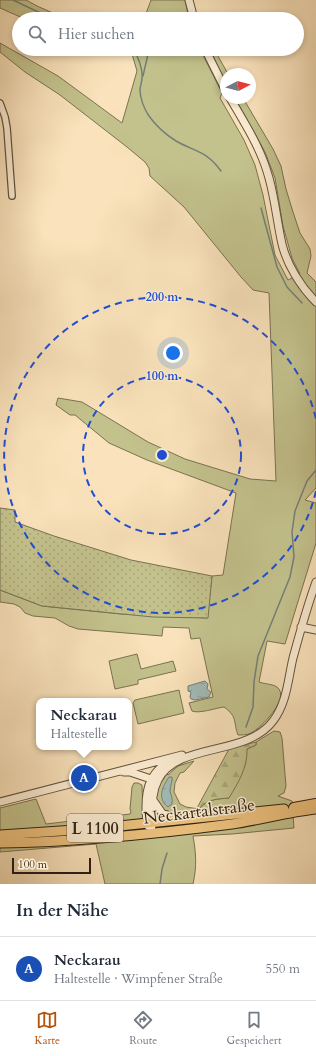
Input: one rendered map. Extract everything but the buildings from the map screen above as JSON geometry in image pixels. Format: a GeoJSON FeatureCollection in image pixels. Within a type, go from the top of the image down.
{"type":"FeatureCollection","features":[{"type":"Feature","properties":{"kind":"highway"},"geometry":{"type":"LineString","coordinates":[[294,808],[316,804]]}},
{"type":"Feature","properties":{"kind":"main road","name":"Neckartalstraße"},"geometry":{"type":"LineString","coordinates":[[0,835],[90,829],[294,808],[305,810]]}},
{"type":"Feature","properties":{"kind":"main road","name":"Neckartalstraße"},"geometry":{"type":"LineString","coordinates":[[0,843],[47,842],[191,829],[234,824],[316,809]]}},
{"type":"Feature","properties":{"kind":"street"},"geometry":{"type":"LineString","coordinates":[[189,0],[192,12]]}},
{"type":"Feature","properties":{"kind":"street"},"geometry":{"type":"LineString","coordinates":[[208,56],[220,80]]}},
{"type":"Feature","properties":{"kind":"street"},"geometry":{"type":"LineString","coordinates":[[0,103],[7,128],[12,196]]}},
{"type":"Feature","properties":{"kind":"street"},"geometry":{"type":"LineString","coordinates":[[234,104],[262,155],[269,178],[283,246],[287,258],[302,285],[316,302]]}},
{"type":"Feature","properties":{"kind":"street"},"geometry":{"type":"LineString","coordinates":[[150,823],[154,780],[165,770],[178,761],[241,742],[255,736],[265,730],[278,714],[285,696],[301,627],[316,582]]}},
{"type":"Feature","properties":{"kind":"street"},"geometry":{"type":"LineString","coordinates":[[301,627],[316,630]]}},
{"type":"Feature","properties":{"kind":"street"},"geometry":{"type":"LineString","coordinates":[[0,802],[171,758],[241,742]]}},
{"type":"Feature","properties":{"kind":"street"},"geometry":{"type":"LineString","coordinates":[[151,833],[146,793],[160,767],[171,758]]}},
{"type":"Feature","properties":{"kind":"street"},"geometry":{"type":"LineString","coordinates":[[115,773],[130,772],[154,780]]}},
{"type":"Feature","properties":{"kind":"street"},"geometry":{"type":"LineString","coordinates":[[153,799],[157,807],[162,812],[168,816],[182,820]]}},
{"type":"Feature","properties":{"kind":"green space"},"geometry":{"type":"Polygon","coordinates":[[[0,0],[26,0],[50,12],[12,12],[12,13],[0,8],[0,0]]]}},
{"type":"Feature","properties":{"kind":"green space"},"geometry":{"type":"Polygon","coordinates":[[[151,0],[185,0],[188,12],[147,12],[151,0]]]}},
{"type":"Feature","properties":{"kind":"green space"},"geometry":{"type":"Polygon","coordinates":[[[0,43],[12,50],[12,56],[23,56],[58,76],[122,123],[137,71],[133,56],[204,56],[220,89],[220,104],[223,104],[244,140],[255,165],[263,195],[275,255],[288,280],[300,274],[292,258],[283,226],[275,178],[265,152],[238,104],[247,104],[273,149],[281,166],[286,189],[300,233],[310,249],[311,256],[307,273],[316,282],[316,488],[305,500],[316,503],[316,543],[285,644],[267,641],[259,682],[277,687],[280,692],[278,705],[256,730],[249,734],[238,735],[233,717],[224,707],[195,712],[192,711],[189,703],[213,697],[200,638],[191,639],[189,628],[163,627],[162,636],[78,629],[55,618],[33,616],[25,613],[20,607],[14,604],[0,602],[0,590],[42,606],[121,614],[207,618],[212,576],[223,575],[236,493],[147,460],[109,443],[75,415],[70,415],[56,405],[58,398],[82,402],[148,442],[185,459],[250,479],[276,481],[269,293],[253,290],[184,207],[150,176],[149,168],[145,162],[60,95],[25,72],[0,52],[0,43]]]}},
{"type":"Feature","properties":{"kind":"green space"},"geometry":{"type":"Polygon","coordinates":[[[213,56],[218,56],[225,68],[220,68],[220,72],[213,56]]]}},
{"type":"Feature","properties":{"kind":"green space"},"geometry":{"type":"Polygon","coordinates":[[[0,508],[15,510],[15,522],[54,536],[131,560],[212,576],[208,618],[153,617],[42,606],[0,590],[0,508]]]}},
{"type":"Feature","properties":{"kind":"green space"},"geometry":{"type":"Polygon","coordinates":[[[137,654],[141,669],[173,661],[176,671],[138,680],[138,684],[115,689],[109,661],[137,654]]]}},
{"type":"Feature","properties":{"kind":"green space"},"geometry":{"type":"Polygon","coordinates":[[[179,690],[184,713],[138,724],[133,703],[135,700],[179,690]]]}},
{"type":"Feature","properties":{"kind":"green space"},"geometry":{"type":"Polygon","coordinates":[[[274,731],[280,732],[282,738],[286,786],[284,793],[278,796],[292,801],[294,828],[193,836],[196,860],[193,884],[105,884],[96,844],[0,852],[0,808],[36,799],[46,824],[130,814],[132,787],[134,783],[138,783],[142,785],[143,813],[154,812],[157,789],[166,773],[168,775],[178,766],[194,761],[184,772],[180,773],[175,783],[174,792],[180,804],[186,807],[199,809],[209,801],[229,798],[247,749],[256,745],[256,742],[274,731]]]}},
{"type":"Feature","properties":{"kind":"green space"},"geometry":{"type":"Polygon","coordinates":[[[256,742],[256,745],[247,749],[244,768],[239,781],[229,798],[212,800],[205,803],[199,809],[197,808],[229,749],[256,742]]]}},
{"type":"Feature","properties":{"kind":"water"},"geometry":{"type":"Polygon","coordinates":[[[205,681],[208,684],[207,689],[211,692],[209,697],[195,700],[191,699],[191,692],[188,691],[188,686],[205,681]]]}},
{"type":"Feature","properties":{"kind":"water"},"geometry":{"type":"Polygon","coordinates":[[[169,777],[172,777],[170,791],[172,804],[168,807],[163,800],[162,793],[164,785],[169,777]]]}},
{"type":"Feature","properties":{"kind":"waterway"},"geometry":{"type":"LineString","coordinates":[[13,0],[38,12]]}},
{"type":"Feature","properties":{"kind":"waterway"},"geometry":{"type":"LineString","coordinates":[[136,56],[142,74],[140,88],[141,96],[144,107],[149,116],[168,136],[205,155],[216,164],[221,171]]}},
{"type":"Feature","properties":{"kind":"waterway"},"geometry":{"type":"LineString","coordinates":[[143,76],[148,56]]}},
{"type":"Feature","properties":{"kind":"waterway"},"geometry":{"type":"LineString","coordinates":[[261,208],[277,267],[287,287],[302,303]]}},
{"type":"Feature","properties":{"kind":"waterway"},"geometry":{"type":"LineString","coordinates":[[246,727],[253,707],[254,682],[258,656],[290,577],[294,557],[292,532],[295,511],[307,481],[316,470]]}},
{"type":"Feature","properties":{"kind":"waterway"},"geometry":{"type":"LineString","coordinates":[[160,884],[162,869],[167,853]]}},
{"type":"Feature","properties":{"kind":"place","name":"Neckarau"},"geometry":{"type":"Point","coordinates":[84,778]}}]}
